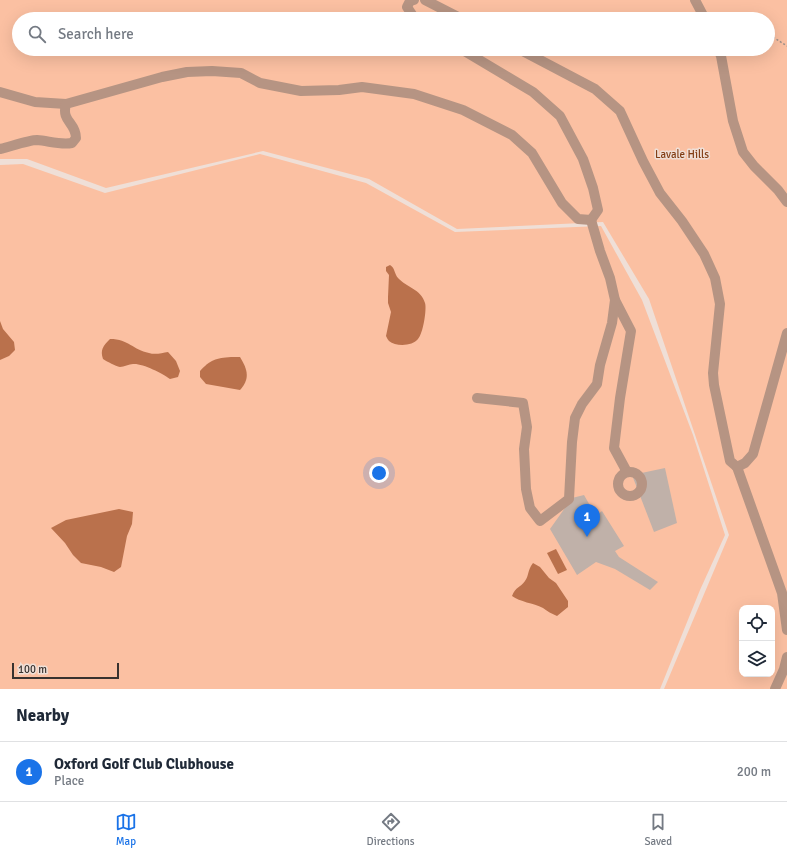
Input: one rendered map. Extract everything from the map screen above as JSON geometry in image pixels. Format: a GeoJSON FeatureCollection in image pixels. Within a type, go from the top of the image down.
{"type":"FeatureCollection","features":[{"type":"Feature","properties":{"kind":"street"},"geometry":{"type":"LineString","coordinates":[[410,12],[407,7],[410,1],[414,0]]}},
{"type":"Feature","properties":{"kind":"street"},"geometry":{"type":"LineString","coordinates":[[425,0],[448,12]]}},
{"type":"Feature","properties":{"kind":"street"},"geometry":{"type":"LineString","coordinates":[[694,0],[701,12]]}},
{"type":"Feature","properties":{"kind":"street"},"geometry":{"type":"LineString","coordinates":[[473,56],[533,92],[560,116],[583,158],[593,188],[598,210],[591,220]]}},
{"type":"Feature","properties":{"kind":"street"},"geometry":{"type":"LineString","coordinates":[[532,56],[595,89],[620,111],[643,161],[660,193],[682,221],[704,254],[715,278],[720,304],[713,373],[714,385],[730,461],[738,467],[782,593],[787,630]]}},
{"type":"Feature","properties":{"kind":"street"},"geometry":{"type":"LineString","coordinates":[[721,56],[733,120],[743,152],[787,202]]}},
{"type":"Feature","properties":{"kind":"street"},"geometry":{"type":"LineString","coordinates":[[0,92],[35,102],[66,104],[162,77],[187,72],[212,71],[241,73],[260,83],[301,91],[339,90],[362,87],[414,94],[463,110],[512,135],[532,153],[562,203],[578,219],[591,220]]}},
{"type":"Feature","properties":{"kind":"street"},"geometry":{"type":"LineString","coordinates":[[0,149],[36,140],[51,143],[72,143],[76,138],[76,131],[64,112],[66,104]]}},
{"type":"Feature","properties":{"kind":"street"},"geometry":{"type":"LineString","coordinates":[[591,220],[610,278],[615,300],[631,331],[620,398],[614,448],[627,472]]}},
{"type":"Feature","properties":{"kind":"street"},"geometry":{"type":"LineString","coordinates":[[477,398],[523,402],[527,427],[524,449],[526,488],[530,508],[540,521],[569,499],[572,442],[575,418],[582,404],[597,384],[600,365],[612,323],[615,300]]}},
{"type":"Feature","properties":{"kind":"street"},"geometry":{"type":"LineString","coordinates":[[738,467],[745,463],[753,454],[787,333]]}},
{"type":"Feature","properties":{"kind":"street"},"geometry":{"type":"LineString","coordinates":[[775,689],[784,669],[787,657]]}},
{"type":"Feature","properties":{"kind":"path"},"geometry":{"type":"LineString","coordinates":[[775,39],[787,46]]}},
{"type":"Feature","properties":{"kind":"green space","name":"Lavale Hills"},"geometry":{"type":"Polygon","coordinates":[[[0,0],[787,0],[787,689],[664,689],[729,535],[649,299],[603,222],[457,229],[369,179],[263,151],[106,188],[27,159],[0,159],[0,0]]]}},
{"type":"Feature","properties":{"kind":"green space"},"geometry":{"type":"Polygon","coordinates":[[[260,154],[366,183],[455,232],[601,226],[642,300],[693,435],[725,535],[700,590],[660,689],[0,689],[0,165],[23,164],[105,193],[260,154]]]}},
{"type":"Feature","properties":{"kind":"shaded area"},"geometry":{"type":"Polygon","coordinates":[[[390,265],[398,278],[417,291],[425,303],[425,316],[420,336],[416,341],[404,345],[392,343],[386,336],[391,312],[388,303],[389,275],[386,271],[386,267],[390,265]]]}},
{"type":"Feature","properties":{"kind":"shaded area"},"geometry":{"type":"Polygon","coordinates":[[[0,321],[3,329],[14,342],[15,350],[9,356],[0,360],[0,321]]]}},
{"type":"Feature","properties":{"kind":"shaded area"},"geometry":{"type":"Polygon","coordinates":[[[110,339],[122,341],[139,350],[151,354],[168,352],[176,361],[180,371],[178,377],[170,379],[157,371],[137,364],[120,367],[103,359],[102,351],[110,339]]]}},
{"type":"Feature","properties":{"kind":"shaded area"},"geometry":{"type":"Polygon","coordinates":[[[240,357],[245,366],[247,378],[240,390],[206,384],[200,377],[200,371],[210,362],[221,358],[240,357]]]}},
{"type":"Feature","properties":{"kind":"shaded area"},"geometry":{"type":"Polygon","coordinates":[[[119,509],[133,512],[132,524],[127,536],[121,567],[114,572],[101,567],[81,563],[51,528],[66,520],[119,509]]]}},
{"type":"Feature","properties":{"kind":"shaded area"},"geometry":{"type":"Polygon","coordinates":[[[556,549],[567,570],[558,574],[547,553],[556,549]]]}},
{"type":"Feature","properties":{"kind":"shaded area"},"geometry":{"type":"Polygon","coordinates":[[[533,563],[540,567],[549,578],[556,583],[568,601],[568,607],[557,616],[543,608],[519,600],[512,596],[515,590],[526,579],[533,563]]]}},
{"type":"Feature","properties":{"kind":"building"},"geometry":{"type":"Polygon","coordinates":[[[665,468],[677,523],[654,532],[632,475],[665,468]]]}},
{"type":"Feature","properties":{"kind":"building"},"geometry":{"type":"Polygon","coordinates":[[[584,495],[596,516],[602,511],[624,546],[615,551],[619,557],[658,582],[650,590],[615,569],[596,562],[577,575],[550,529],[572,498],[584,495]]]}},
{"type":"Feature","properties":{"kind":"place","name":"Oxford Golf Club Clubhouse"},"geometry":{"type":"Point","coordinates":[587,537]}}]}
